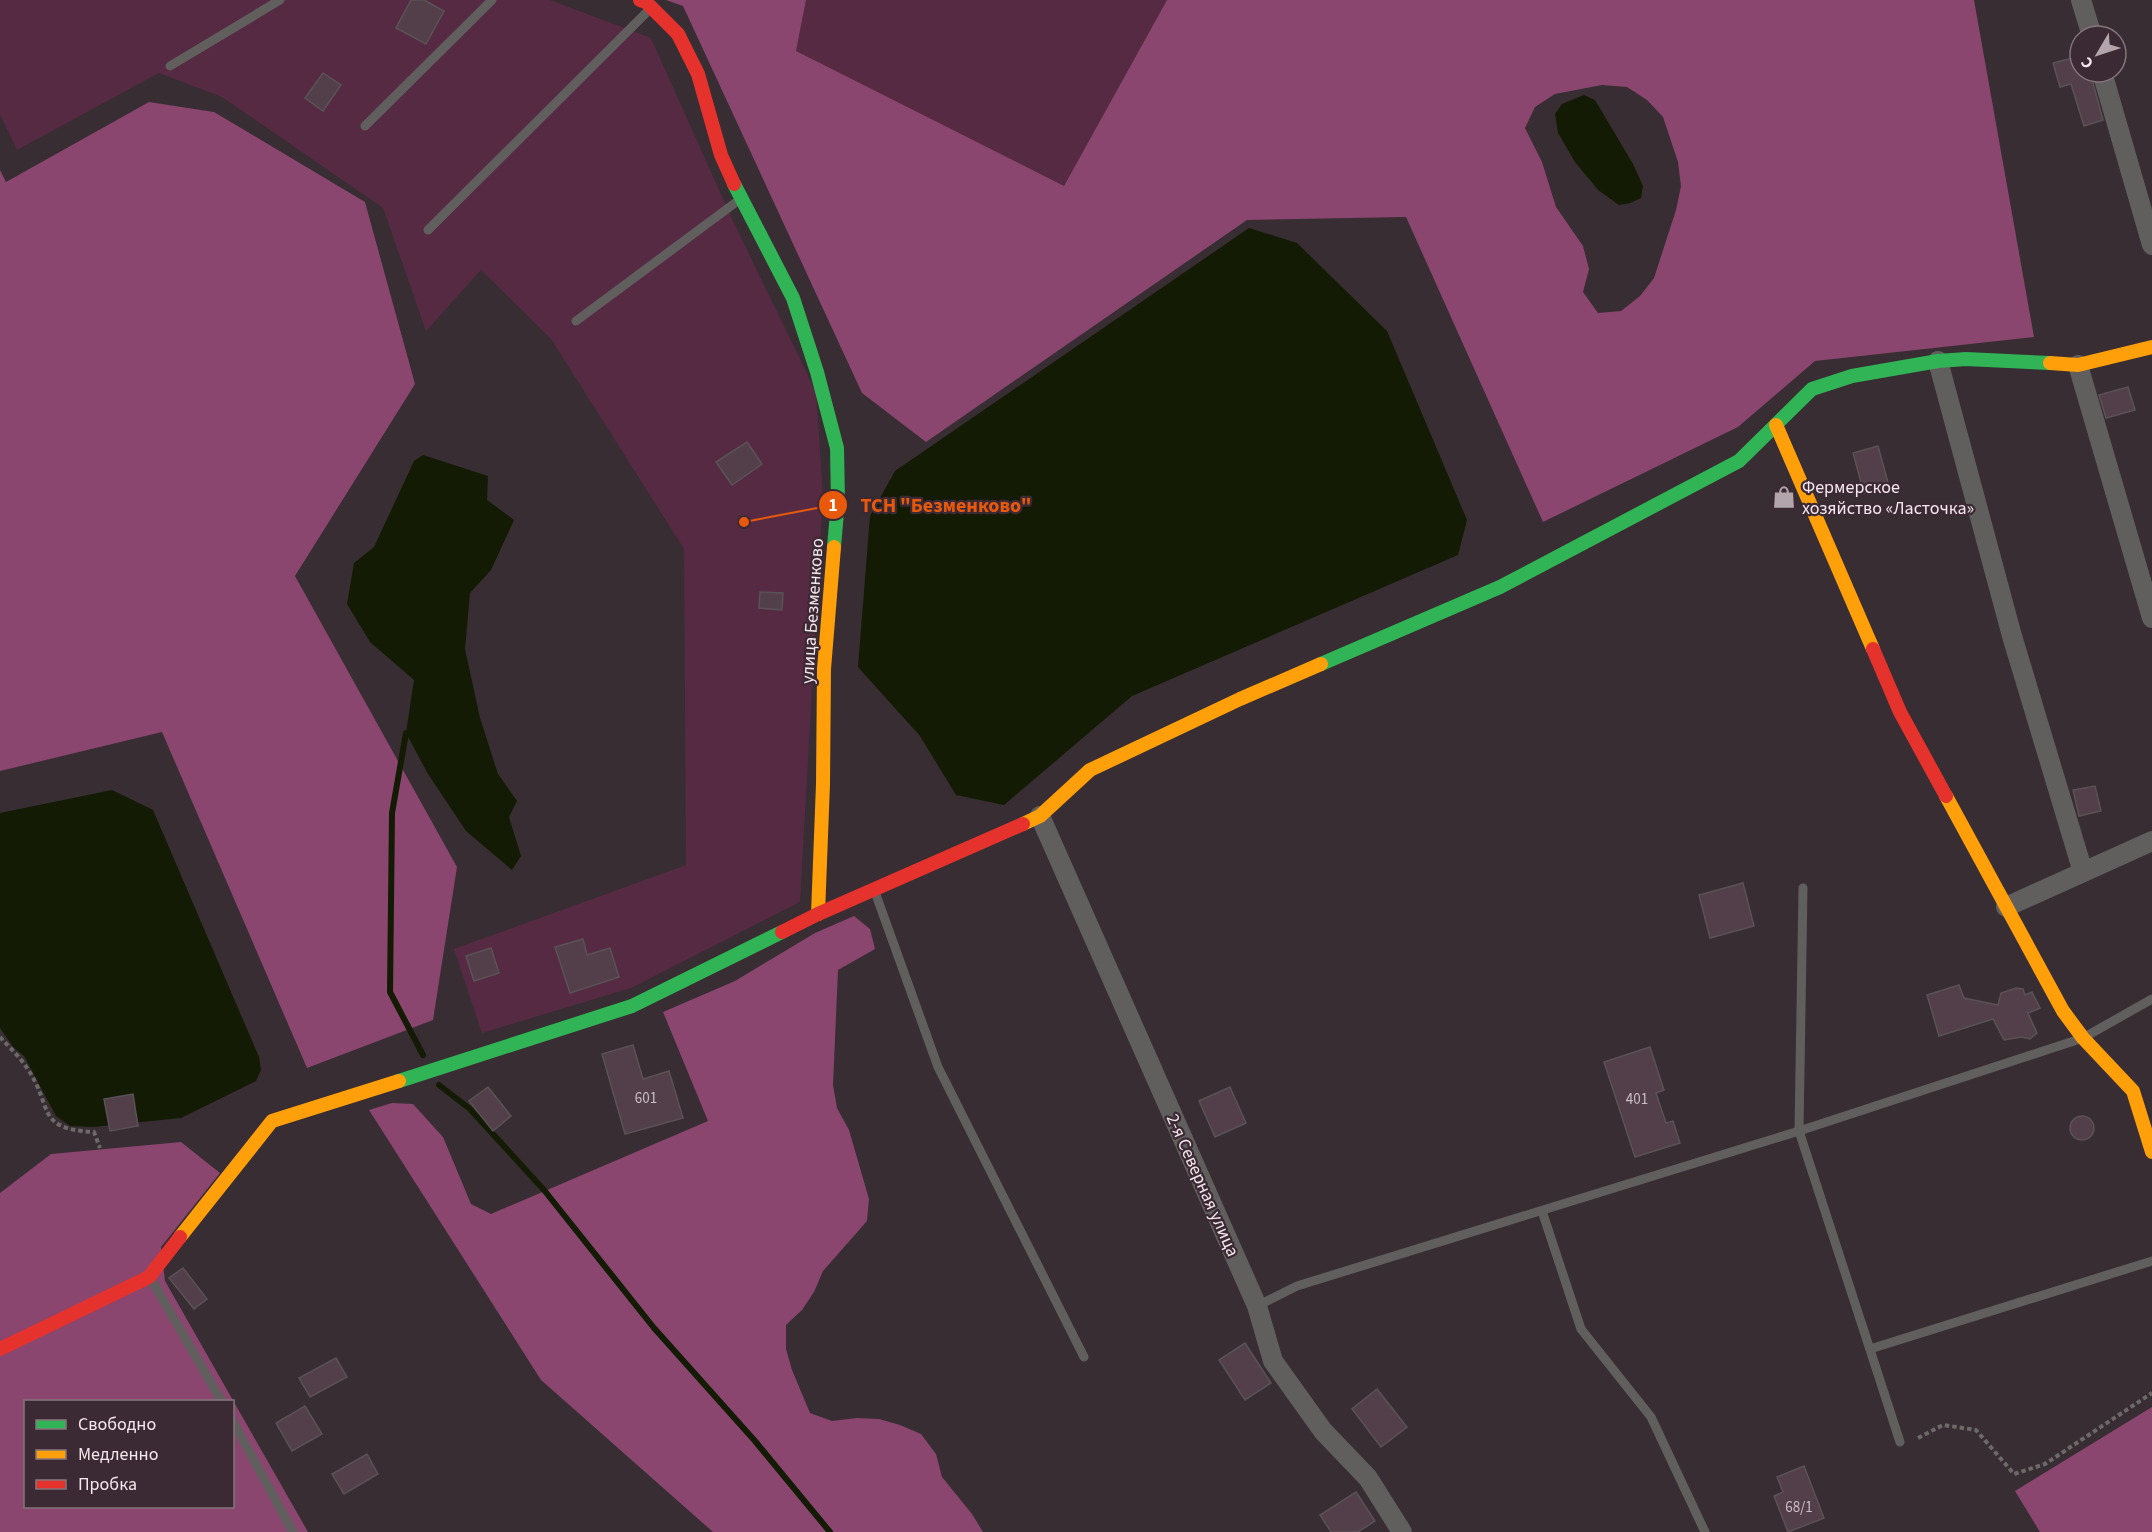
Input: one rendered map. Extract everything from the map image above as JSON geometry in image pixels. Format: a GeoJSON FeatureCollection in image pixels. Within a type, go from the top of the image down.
{"type":"FeatureCollection","features":[{"type":"Feature","properties":{"kind":"street"},"geometry":{"type":"LineString","coordinates":[[2081,0],[2088,24]]}},
{"type":"Feature","properties":{"kind":"street","name":"улица Безменково"},"geometry":{"type":"LineString","coordinates":[[646,4],[678,34],[698,74],[721,155],[741,199],[793,298],[817,372],[837,448],[838,501],[824,669],[823,784],[818,914]]}},
{"type":"Feature","properties":{"kind":"street"},"geometry":{"type":"LineString","coordinates":[[2105,84],[2152,245]]}},
{"type":"Feature","properties":{"kind":"street"},"geometry":{"type":"LineString","coordinates":[[0,1349],[149,1277],[272,1121],[632,1006],[818,914],[1040,816],[1090,770],[1240,699],[1500,587],[1739,460],[1812,389],[1852,376],[1938,361],[1966,359],[2078,365],[2152,347]]}},
{"type":"Feature","properties":{"kind":"street"},"geometry":{"type":"LineString","coordinates":[[1938,361],[2012,636],[2083,872]]}},
{"type":"Feature","properties":{"kind":"street"},"geometry":{"type":"LineString","coordinates":[[2078,365],[2152,618]]}},
{"type":"Feature","properties":{"kind":"street"},"geometry":{"type":"LineString","coordinates":[[1776,425],[1900,712],[2063,1011],[2083,1038],[2133,1091],[2152,1152]]}},
{"type":"Feature","properties":{"kind":"street","name":"2-я Северная улица"},"geometry":{"type":"LineString","coordinates":[[1040,816],[1257,1306],[1273,1361],[1323,1431],[1368,1478],[1402,1532]]}},
{"type":"Feature","properties":{"kind":"street"},"geometry":{"type":"LineString","coordinates":[[2006,907],[2152,841]]}},
{"type":"Feature","properties":{"kind":"lane"},"geometry":{"type":"LineString","coordinates":[[170,66],[280,0]]}},
{"type":"Feature","properties":{"kind":"lane"},"geometry":{"type":"LineString","coordinates":[[365,126],[492,0]]}},
{"type":"Feature","properties":{"kind":"lane"},"geometry":{"type":"LineString","coordinates":[[428,230],[646,4]]}},
{"type":"Feature","properties":{"kind":"lane"},"geometry":{"type":"LineString","coordinates":[[576,321],[741,199]]}},
{"type":"Feature","properties":{"kind":"lane"},"geometry":{"type":"LineString","coordinates":[[1803,888],[1799,1131],[1900,1442]]}},
{"type":"Feature","properties":{"kind":"lane"},"geometry":{"type":"LineString","coordinates":[[874,889],[938,1066],[1084,1357]]}},
{"type":"Feature","properties":{"kind":"lane"},"geometry":{"type":"LineString","coordinates":[[1257,1306],[1297,1286],[1799,1131],[2083,1038],[2152,999]]}},
{"type":"Feature","properties":{"kind":"lane"},"geometry":{"type":"LineString","coordinates":[[1542,1211],[1581,1329],[1651,1417],[1705,1532]]}},
{"type":"Feature","properties":{"kind":"lane"},"geometry":{"type":"LineString","coordinates":[[1870,1349],[2152,1261]]}},
{"type":"Feature","properties":{"kind":"lane"},"geometry":{"type":"LineString","coordinates":[[149,1277],[221,1400]]}},
{"type":"Feature","properties":{"kind":"lane"},"geometry":{"type":"LineString","coordinates":[[234,1424],[293,1532]]}},
{"type":"Feature","properties":{"kind":"path"},"geometry":{"type":"LineString","coordinates":[[0,1037],[27,1068],[51,1119],[64,1129],[94,1132],[100,1148]]}},
{"type":"Feature","properties":{"kind":"path"},"geometry":{"type":"LineString","coordinates":[[1918,1438],[1943,1425],[1976,1430],[2014,1474],[2044,1464],[2152,1393]]}},
{"type":"Feature","properties":{"kind":"shaded area"},"geometry":{"type":"Polygon","coordinates":[[[0,0],[550,0],[651,38],[733,221],[816,392],[823,495],[800,902],[631,988],[482,1033],[454,949],[686,865],[684,549],[551,339],[481,270],[426,331],[383,208],[222,97],[159,73],[17,150],[0,115],[0,0]]]}},
{"type":"Feature","properties":{"kind":"shaded area"},"geometry":{"type":"Polygon","coordinates":[[[666,0],[806,0],[796,51],[1064,186],[1167,0],[1974,0],[2034,337],[1815,361],[1738,427],[1543,522],[1406,217],[1247,220],[926,442],[862,393],[683,6],[666,0]],[[1602,85],[1555,94],[1535,107],[1525,128],[1542,162],[1556,207],[1583,246],[1589,269],[1583,292],[1598,313],[1621,311],[1640,296],[1654,278],[1676,210],[1681,186],[1678,162],[1663,117],[1647,100],[1627,87],[1602,85]]]}},
{"type":"Feature","properties":{"kind":"shaded area"},"geometry":{"type":"Polygon","coordinates":[[[806,0],[1167,0],[1064,187],[796,51],[806,0]]]}},
{"type":"Feature","properties":{"kind":"shaded area"},"geometry":{"type":"Polygon","coordinates":[[[1584,95],[1595,100],[1633,164],[1643,186],[1641,198],[1619,205],[1598,190],[1575,162],[1558,133],[1555,114],[1562,104],[1584,95]]]}},
{"type":"Feature","properties":{"kind":"shaded area"},"geometry":{"type":"Polygon","coordinates":[[[149,102],[214,112],[365,202],[415,384],[295,576],[457,867],[433,1020],[307,1068],[162,732],[0,771],[0,170],[6,182],[149,102]]]}},
{"type":"Feature","properties":{"kind":"shaded area"},"geometry":{"type":"Polygon","coordinates":[[[1249,228],[1297,243],[1387,331],[1467,520],[1458,555],[1132,696],[1004,805],[956,795],[920,736],[858,667],[870,516],[895,471],[1249,228]]]}},
{"type":"Feature","properties":{"kind":"shaded area"},"geometry":{"type":"Polygon","coordinates":[[[423,455],[488,476],[487,500],[514,520],[491,570],[470,593],[465,649],[480,718],[498,774],[517,801],[509,817],[521,856],[512,870],[466,831],[428,774],[406,733],[414,680],[370,642],[347,604],[354,563],[374,547],[414,461],[423,455]]]}},
{"type":"Feature","properties":{"kind":"shaded area"},"geometry":{"type":"Polygon","coordinates":[[[112,790],[153,810],[259,1057],[261,1070],[256,1081],[181,1118],[93,1127],[70,1126],[56,1116],[24,1056],[14,1048],[0,1028],[0,813],[112,790]]]}},
{"type":"Feature","properties":{"kind":"shaded area"},"geometry":{"type":"Polygon","coordinates":[[[854,916],[870,929],[875,949],[838,970],[833,1085],[837,1108],[849,1130],[869,1199],[867,1221],[823,1271],[814,1292],[802,1310],[786,1325],[786,1349],[810,1413],[832,1421],[857,1418],[879,1419],[921,1434],[936,1454],[942,1477],[972,1514],[983,1532],[713,1532],[541,1380],[369,1110],[392,1103],[413,1104],[443,1137],[471,1204],[491,1214],[708,1121],[663,1012],[735,981],[815,933],[854,916]]]}},
{"type":"Feature","properties":{"kind":"shaded area"},"geometry":{"type":"Polygon","coordinates":[[[181,1142],[220,1173],[161,1247],[165,1281],[233,1400],[24,1400],[24,1508],[234,1508],[234,1402],[308,1532],[0,1532],[0,1193],[51,1154],[181,1142]]]}},
{"type":"Feature","properties":{"kind":"shaded area"},"geometry":{"type":"Polygon","coordinates":[[[2152,1407],[2152,1532],[2040,1532],[2015,1491],[2152,1407]]]}},
{"type":"Feature","properties":{"kind":"building"},"geometry":{"type":"Polygon","coordinates":[[[411,0],[424,0],[444,11],[426,44],[396,28],[411,0]]]}},
{"type":"Feature","properties":{"kind":"building"},"geometry":{"type":"Polygon","coordinates":[[[2068,59],[2068,84],[2071,84],[2060,87],[2053,63],[2068,59]]]}},
{"type":"Feature","properties":{"kind":"building"},"geometry":{"type":"Polygon","coordinates":[[[323,73],[341,85],[323,111],[305,98],[323,73]]]}},
{"type":"Feature","properties":{"kind":"building"},"geometry":{"type":"Polygon","coordinates":[[[2071,84],[2093,84],[2103,120],[2084,126],[2071,84]]]}},
{"type":"Feature","properties":{"kind":"building"},"geometry":{"type":"Polygon","coordinates":[[[2128,387],[2135,410],[2106,418],[2099,395],[2128,387]]]}},
{"type":"Feature","properties":{"kind":"building"},"geometry":{"type":"Polygon","coordinates":[[[747,442],[762,464],[732,485],[716,462],[747,442]]]}},
{"type":"Feature","properties":{"kind":"building"},"geometry":{"type":"Polygon","coordinates":[[[1878,446],[1889,486],[1864,493],[1853,453],[1878,446]]]}},
{"type":"Feature","properties":{"kind":"building"},"geometry":{"type":"Polygon","coordinates":[[[760,592],[783,593],[782,610],[759,608],[760,592]]]}},
{"type":"Feature","properties":{"kind":"building"},"geometry":{"type":"Polygon","coordinates":[[[2095,786],[2101,811],[2079,816],[2073,790],[2095,786]]]}},
{"type":"Feature","properties":{"kind":"building"},"geometry":{"type":"Polygon","coordinates":[[[1743,883],[1754,926],[1710,938],[1699,895],[1743,883]]]}},
{"type":"Feature","properties":{"kind":"building"},"geometry":{"type":"Polygon","coordinates":[[[583,939],[587,955],[610,948],[619,977],[570,993],[555,947],[583,939]]]}},
{"type":"Feature","properties":{"kind":"building"},"geometry":{"type":"Polygon","coordinates":[[[491,948],[499,973],[474,981],[466,956],[491,948]]]}},
{"type":"Feature","properties":{"kind":"building"},"geometry":{"type":"Polygon","coordinates":[[[1959,985],[1964,998],[1998,1005],[2001,993],[2016,988],[2023,989],[2025,995],[2032,992],[2040,1008],[2028,1013],[2037,1033],[2030,1039],[2022,1037],[2004,1040],[1993,1019],[1939,1036],[1927,995],[1959,985]]]}},
{"type":"Feature","properties":{"kind":"building"},"geometry":{"type":"Polygon","coordinates":[[[633,1045],[643,1079],[669,1071],[683,1118],[625,1134],[602,1054],[633,1045]]]}},
{"type":"Feature","properties":{"kind":"building"},"geometry":{"type":"Polygon","coordinates":[[[1650,1047],[1664,1090],[1656,1093],[1666,1123],[1673,1121],[1680,1143],[1635,1157],[1604,1062],[1650,1047]]]}},
{"type":"Feature","properties":{"kind":"building"},"geometry":{"type":"Polygon","coordinates":[[[488,1087],[511,1116],[493,1131],[469,1101],[488,1087]]]}},
{"type":"Feature","properties":{"kind":"building"},"geometry":{"type":"Polygon","coordinates":[[[1230,1087],[1246,1123],[1215,1137],[1199,1101],[1230,1087]]]}},
{"type":"Feature","properties":{"kind":"building"},"geometry":{"type":"Polygon","coordinates":[[[133,1094],[138,1126],[110,1131],[104,1099],[133,1094]]]}},
{"type":"Feature","properties":{"kind":"building"},"geometry":{"type":"Polygon","coordinates":[[[2082,1116],[2091,1119],[2094,1128],[2091,1137],[2082,1140],[2073,1137],[2070,1128],[2073,1119],[2082,1116]]]}},
{"type":"Feature","properties":{"kind":"building"},"geometry":{"type":"Polygon","coordinates":[[[183,1268],[207,1299],[194,1309],[169,1278],[183,1268]]]}},
{"type":"Feature","properties":{"kind":"building"},"geometry":{"type":"Polygon","coordinates":[[[1245,1343],[1271,1383],[1245,1400],[1219,1360],[1245,1343]]]}},
{"type":"Feature","properties":{"kind":"building"},"geometry":{"type":"Polygon","coordinates":[[[336,1358],[347,1377],[310,1397],[299,1378],[336,1358]]]}},
{"type":"Feature","properties":{"kind":"building"},"geometry":{"type":"Polygon","coordinates":[[[1377,1389],[1407,1427],[1381,1447],[1352,1409],[1377,1389]]]}},
{"type":"Feature","properties":{"kind":"building"},"geometry":{"type":"Polygon","coordinates":[[[305,1406],[322,1434],[292,1451],[276,1423],[305,1406]]]}},
{"type":"Feature","properties":{"kind":"building"},"geometry":{"type":"Polygon","coordinates":[[[367,1454],[378,1474],[344,1494],[332,1474],[367,1454]]]}},
{"type":"Feature","properties":{"kind":"building"},"geometry":{"type":"Polygon","coordinates":[[[1804,1466],[1824,1518],[1788,1532],[1774,1496],[1783,1492],[1777,1477],[1804,1466]]]}},
{"type":"Feature","properties":{"kind":"building"},"geometry":{"type":"Polygon","coordinates":[[[1356,1492],[1375,1521],[1358,1532],[1331,1532],[1320,1515],[1356,1492]]]}},
{"type":"Feature","properties":{"kind":"waterway"},"geometry":{"type":"LineString","coordinates":[[406,733],[392,813],[390,992],[423,1055]]}},
{"type":"Feature","properties":{"kind":"waterway"},"geometry":{"type":"LineString","coordinates":[[439,1085],[470,1109],[544,1190],[654,1328],[755,1441],[830,1532]]}},
{"type":"Feature","properties":{"kind":"traffic: fast"},"geometry":{"type":"LineString","coordinates":[[734,184],[793,298],[817,372],[837,448],[838,501],[834,547]]}},
{"type":"Feature","properties":{"kind":"traffic: fast"},"geometry":{"type":"LineString","coordinates":[[1321,664],[1500,587],[1739,461],[1812,389],[1852,376],[1938,361],[1966,359],[2050,363]]}},
{"type":"Feature","properties":{"kind":"traffic: fast"},"geometry":{"type":"LineString","coordinates":[[399,1081],[632,1006],[782,932]]}},
{"type":"Feature","properties":{"kind":"traffic: slow"},"geometry":{"type":"LineString","coordinates":[[2050,363],[2078,365],[2152,347]]}},
{"type":"Feature","properties":{"kind":"traffic: slow"},"geometry":{"type":"LineString","coordinates":[[1776,425],[1873,649]]}},
{"type":"Feature","properties":{"kind":"traffic: slow"},"geometry":{"type":"LineString","coordinates":[[818,914],[823,784],[824,669],[834,547]]}},
{"type":"Feature","properties":{"kind":"traffic: slow"},"geometry":{"type":"LineString","coordinates":[[1023,824],[1040,816],[1090,770],[1240,699],[1321,664]]}},
{"type":"Feature","properties":{"kind":"traffic: slow"},"geometry":{"type":"LineString","coordinates":[[1946,796],[2063,1011],[2083,1038],[2133,1091],[2152,1152]]}},
{"type":"Feature","properties":{"kind":"traffic: slow"},"geometry":{"type":"LineString","coordinates":[[180,1237],[272,1121],[399,1081]]}},
{"type":"Feature","properties":{"kind":"traffic: jam"},"geometry":{"type":"LineString","coordinates":[[640,0],[646,2],[678,34],[698,74],[721,155],[734,184]]}},
{"type":"Feature","properties":{"kind":"traffic: jam"},"geometry":{"type":"LineString","coordinates":[[1873,649],[1900,712],[1946,796]]}},
{"type":"Feature","properties":{"kind":"traffic: jam"},"geometry":{"type":"LineString","coordinates":[[782,932],[1023,824]]}},
{"type":"Feature","properties":{"kind":"traffic: jam"},"geometry":{"type":"LineString","coordinates":[[0,1349],[149,1277],[180,1237]]}},
{"type":"Feature","properties":{"kind":"place","name":"Фермерское хозяйство «Ласточка»"},"geometry":{"type":"Point","coordinates":[1784,497]}},
{"type":"Feature","properties":{"kind":"place","name":"ТСН \"Безменково\""},"geometry":{"type":"Point","coordinates":[744,522]}}]}
